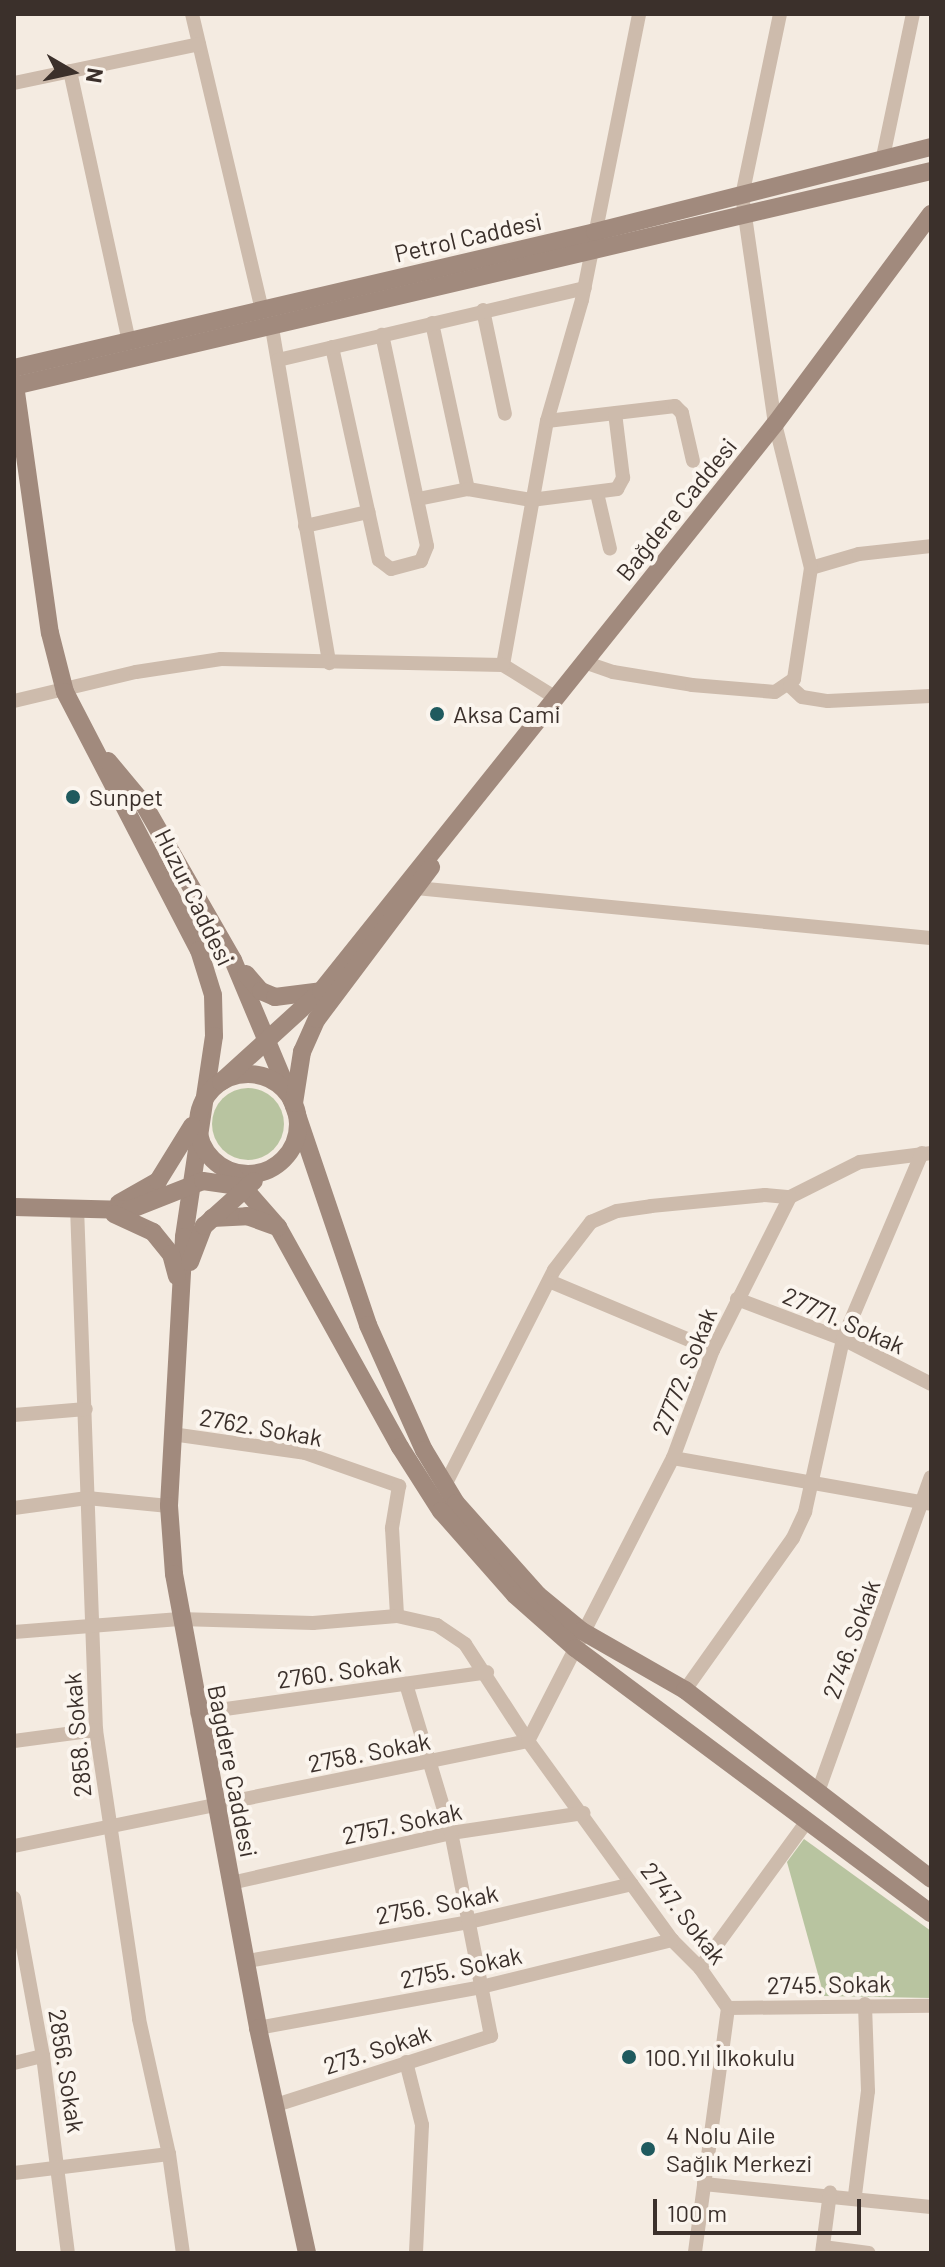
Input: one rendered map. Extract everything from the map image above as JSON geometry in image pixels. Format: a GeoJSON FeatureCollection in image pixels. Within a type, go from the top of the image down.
{"type":"FeatureCollection","features":[{"type":"Feature","properties":{"kind":"main road","name":"Petrol Caddesi"},"geometry":{"type":"LineString","coordinates":[[14,368],[595,232],[742,206],[883,157],[931,147]]}},
{"type":"Feature","properties":{"kind":"main road"},"geometry":{"type":"LineString","coordinates":[[14,386],[592,251],[742,206],[931,171]]}},
{"type":"Feature","properties":{"kind":"main road","name":"Bağdere Caddesi"},"geometry":{"type":"LineString","coordinates":[[294,1106],[299,1064],[311,1029],[453,829],[775,424],[931,214]]}},
{"type":"Feature","properties":{"kind":"main road","name":"Huzur Caddesi"},"geometry":{"type":"LineString","coordinates":[[14,386],[50,633],[65,692],[207,969],[215,1022],[199,1113]]}},
{"type":"Feature","properties":{"kind":"main road"},"geometry":{"type":"LineString","coordinates":[[83,732],[143,803],[233,960],[294,1106],[368,1325],[445,1485],[495,1550],[579,1640],[685,1690],[819,1789],[931,1879]]}},
{"type":"Feature","properties":{"kind":"main road","name":"Bağdere Caddesi"},"geometry":{"type":"LineString","coordinates":[[221,1082],[321,991],[411,889]]}},
{"type":"Feature","properties":{"kind":"main road"},"geometry":{"type":"LineString","coordinates":[[233,960],[270,996],[321,991]]}},
{"type":"Feature","properties":{"kind":"main road"},"geometry":{"type":"LineString","coordinates":[[97,1207],[132,1199],[155,1184],[221,1082],[258,1075],[283,1089],[294,1106],[293,1144],[212,1218],[198,1235],[181,1292]]}},
{"type":"Feature","properties":{"kind":"main road"},"geometry":{"type":"LineString","coordinates":[[199,1113],[206,1151],[246,1187],[278,1227],[416,1472],[487,1565],[807,1821],[931,1913]]}},
{"type":"Feature","properties":{"kind":"main road"},"geometry":{"type":"LineString","coordinates":[[181,1292],[189,1185],[199,1113]]}},
{"type":"Feature","properties":{"kind":"main road"},"geometry":{"type":"LineString","coordinates":[[228,1170],[266,1171]]}},
{"type":"Feature","properties":{"kind":"main road"},"geometry":{"type":"LineString","coordinates":[[14,1207],[137,1208],[189,1185],[217,1180],[246,1187]]}},
{"type":"Feature","properties":{"kind":"main road"},"geometry":{"type":"LineString","coordinates":[[97,1207],[153,1232],[171,1254],[181,1292]]}},
{"type":"Feature","properties":{"kind":"main road"},"geometry":{"type":"LineString","coordinates":[[212,1218],[247,1216],[278,1227]]}},
{"type":"Feature","properties":{"kind":"main road","name":"Bagdere Caddesi"},"geometry":{"type":"LineString","coordinates":[[181,1292],[169,1506],[179,1619],[248,1961],[258,2028],[307,2253]]}},
{"type":"Feature","properties":{"kind":"street"},"geometry":{"type":"LineString","coordinates":[[192,14],[262,310]]}},
{"type":"Feature","properties":{"kind":"street"},"geometry":{"type":"LineString","coordinates":[[503,665],[547,421],[585,288],[639,14]]}},
{"type":"Feature","properties":{"kind":"street"},"geometry":{"type":"LineString","coordinates":[[883,157],[913,14]]}},
{"type":"Feature","properties":{"kind":"street"},"geometry":{"type":"LineString","coordinates":[[776,15],[742,206],[775,424],[811,568],[790,686]]}},
{"type":"Feature","properties":{"kind":"street"},"geometry":{"type":"LineString","coordinates":[[14,83],[199,44]]}},
{"type":"Feature","properties":{"kind":"street"},"geometry":{"type":"LineString","coordinates":[[70,71],[129,342]]}},
{"type":"Feature","properties":{"kind":"street"},"geometry":{"type":"LineString","coordinates":[[278,360],[585,288]]}},
{"type":"Feature","properties":{"kind":"street"},"geometry":{"type":"LineString","coordinates":[[483,310],[505,414]]}},
{"type":"Feature","properties":{"kind":"street"},"geometry":{"type":"LineString","coordinates":[[432,323],[468,489]]}},
{"type":"Feature","properties":{"kind":"street"},"geometry":{"type":"LineString","coordinates":[[272,328],[329,663]]}},
{"type":"Feature","properties":{"kind":"street"},"geometry":{"type":"LineString","coordinates":[[332,347],[368,512],[383,565],[391,569],[421,561],[427,546],[382,335]]}},
{"type":"Feature","properties":{"kind":"street"},"geometry":{"type":"LineString","coordinates":[[547,421],[678,408],[693,461]]}},
{"type":"Feature","properties":{"kind":"street"},"geometry":{"type":"LineString","coordinates":[[418,499],[468,489],[531,500],[617,489],[622,481],[615,413]]}},
{"type":"Feature","properties":{"kind":"street"},"geometry":{"type":"LineString","coordinates":[[597,493],[610,549]]}},
{"type":"Feature","properties":{"kind":"street"},"geometry":{"type":"LineString","coordinates":[[305,526],[368,512]]}},
{"type":"Feature","properties":{"kind":"street"},"geometry":{"type":"LineString","coordinates":[[811,568],[859,554],[931,546]]}},
{"type":"Feature","properties":{"kind":"street"},"geometry":{"type":"LineString","coordinates":[[14,701],[192,662],[503,665],[556,698]]}},
{"type":"Feature","properties":{"kind":"street"},"geometry":{"type":"LineString","coordinates":[[584,662],[613,672],[692,685],[775,692],[790,686]]}},
{"type":"Feature","properties":{"kind":"street"},"geometry":{"type":"LineString","coordinates":[[790,686],[802,697],[828,701],[931,696]]}},
{"type":"Feature","properties":{"kind":"street"},"geometry":{"type":"LineString","coordinates":[[411,889],[931,938]]}},
{"type":"Feature","properties":{"kind":"street"},"geometry":{"type":"LineString","coordinates":[[445,1485],[549,1281],[570,1244],[591,1222],[617,1211],[751,1196],[790,1197],[860,1162],[926,1153]]}},
{"type":"Feature","properties":{"kind":"street"},"geometry":{"type":"LineString","coordinates":[[685,1690],[793,1538],[811,1482],[843,1339],[926,1153]]}},
{"type":"Feature","properties":{"kind":"street","name":"27772. Sokak"},"geometry":{"type":"LineString","coordinates":[[790,1197],[713,1350],[673,1458],[928,1504]]}},
{"type":"Feature","properties":{"kind":"street","name":"2858. Sokak"},"geometry":{"type":"LineString","coordinates":[[77,1207],[96,1730],[108,1827],[139,2019],[169,2154],[183,2253]]}},
{"type":"Feature","properties":{"kind":"street"},"geometry":{"type":"LineString","coordinates":[[549,1281],[713,1350]]}},
{"type":"Feature","properties":{"kind":"street","name":"27771. Sokak"},"geometry":{"type":"LineString","coordinates":[[737,1299],[843,1339],[931,1384]]}},
{"type":"Feature","properties":{"kind":"street"},"geometry":{"type":"LineString","coordinates":[[14,1415],[86,1409]]}},
{"type":"Feature","properties":{"kind":"street","name":"2762. Sokak"},"geometry":{"type":"LineString","coordinates":[[172,1434],[305,1453],[399,1486]]}},
{"type":"Feature","properties":{"kind":"street"},"geometry":{"type":"LineString","coordinates":[[528,1741],[673,1458]]}},
{"type":"Feature","properties":{"kind":"street"},"geometry":{"type":"LineString","coordinates":[[397,1616],[392,1528],[399,1486],[416,1472]]}},
{"type":"Feature","properties":{"kind":"street"},"geometry":{"type":"LineString","coordinates":[[928,1504],[931,1477]]}},
{"type":"Feature","properties":{"kind":"street"},"geometry":{"type":"LineString","coordinates":[[14,1508],[87,1498],[169,1506]]}},
{"type":"Feature","properties":{"kind":"street","name":"2746. Sokak"},"geometry":{"type":"LineString","coordinates":[[819,1789],[928,1504]]}},
{"type":"Feature","properties":{"kind":"street","name":"2760. Sokak"},"geometry":{"type":"LineString","coordinates":[[14,1632],[179,1619],[313,1623],[397,1616],[437,1625],[465,1644]]}},
{"type":"Feature","properties":{"kind":"street","name":"2747. Sokak"},"geometry":{"type":"LineString","coordinates":[[465,1644],[487,1672],[528,1741],[584,1813],[672,1940],[700,1968],[728,2008]]}},
{"type":"Feature","properties":{"kind":"street","name":"2760. Sokak"},"geometry":{"type":"LineString","coordinates":[[197,1713],[487,1672]]}},
{"type":"Feature","properties":{"kind":"street"},"geometry":{"type":"LineString","coordinates":[[406,1684],[433,1763],[451,1833],[481,1987]]}},
{"type":"Feature","properties":{"kind":"street"},"geometry":{"type":"LineString","coordinates":[[14,1741],[96,1730]]}},
{"type":"Feature","properties":{"kind":"street","name":"2758. Sokak"},"geometry":{"type":"LineString","coordinates":[[14,1846],[217,1802],[433,1763],[528,1741]]}},
{"type":"Feature","properties":{"kind":"street","name":"2757. Sokak"},"geometry":{"type":"LineString","coordinates":[[231,1883],[451,1833],[584,1813]]}},
{"type":"Feature","properties":{"kind":"street"},"geometry":{"type":"LineString","coordinates":[[700,1968],[807,1821]]}},
{"type":"Feature","properties":{"kind":"street","name":"2756. Sokak"},"geometry":{"type":"LineString","coordinates":[[248,1961],[469,1922],[632,1884]]}},
{"type":"Feature","properties":{"kind":"street","name":"2856. Sokak"},"geometry":{"type":"LineString","coordinates":[[14,1898],[60,2165],[68,2253]]}},
{"type":"Feature","properties":{"kind":"street","name":"2755. Sokak"},"geometry":{"type":"LineString","coordinates":[[258,2028],[481,1987],[672,1940]]}},
{"type":"Feature","properties":{"kind":"street","name":"273. Sokak"},"geometry":{"type":"LineString","coordinates":[[276,2105],[491,2036],[481,1987]]}},
{"type":"Feature","properties":{"kind":"street"},"geometry":{"type":"LineString","coordinates":[[855,2195],[868,2091],[865,2004]]}},
{"type":"Feature","properties":{"kind":"street","name":"2745. Sokak"},"geometry":{"type":"LineString","coordinates":[[728,2008],[865,2004],[931,2006]]}},
{"type":"Feature","properties":{"kind":"street"},"geometry":{"type":"LineString","coordinates":[[695,2253],[728,2008]]}},
{"type":"Feature","properties":{"kind":"street"},"geometry":{"type":"LineString","coordinates":[[14,2063],[43,2056]]}},
{"type":"Feature","properties":{"kind":"street"},"geometry":{"type":"LineString","coordinates":[[406,2062],[422,2125],[416,2253]]}},
{"type":"Feature","properties":{"kind":"street"},"geometry":{"type":"LineString","coordinates":[[14,2173],[169,2154]]}},
{"type":"Feature","properties":{"kind":"street"},"geometry":{"type":"LineString","coordinates":[[704,2184],[855,2195],[931,2207]]}},
{"type":"Feature","properties":{"kind":"street"},"geometry":{"type":"LineString","coordinates":[[830,2193],[823,2250],[869,2253]]}},
{"type":"Feature","properties":{"kind":"green space"},"geometry":{"type":"Polygon","coordinates":[[[255,1088],[274,1098],[282,1110],[282,1138],[274,1150],[262,1158],[241,1160],[222,1150],[214,1138],[212,1117],[222,1098],[234,1090],[255,1088]]]}},
{"type":"Feature","properties":{"kind":"green space"},"geometry":{"type":"Polygon","coordinates":[[[804,1839],[931,1931],[931,1998],[824,1996],[787,1862],[804,1839]]]}},
{"type":"Feature","properties":{"kind":"place","name":"Aksa Cami"},"geometry":{"type":"Point","coordinates":[437,714]}},
{"type":"Feature","properties":{"kind":"place","name":"Sunpet"},"geometry":{"type":"Point","coordinates":[73,797]}},
{"type":"Feature","properties":{"kind":"place","name":"100.Yıl İlkokulu"},"geometry":{"type":"Point","coordinates":[629,2057]}},
{"type":"Feature","properties":{"kind":"place","name":"4 Nolu Aile Sağlık Merkezi"},"geometry":{"type":"Point","coordinates":[648,2149]}}]}
